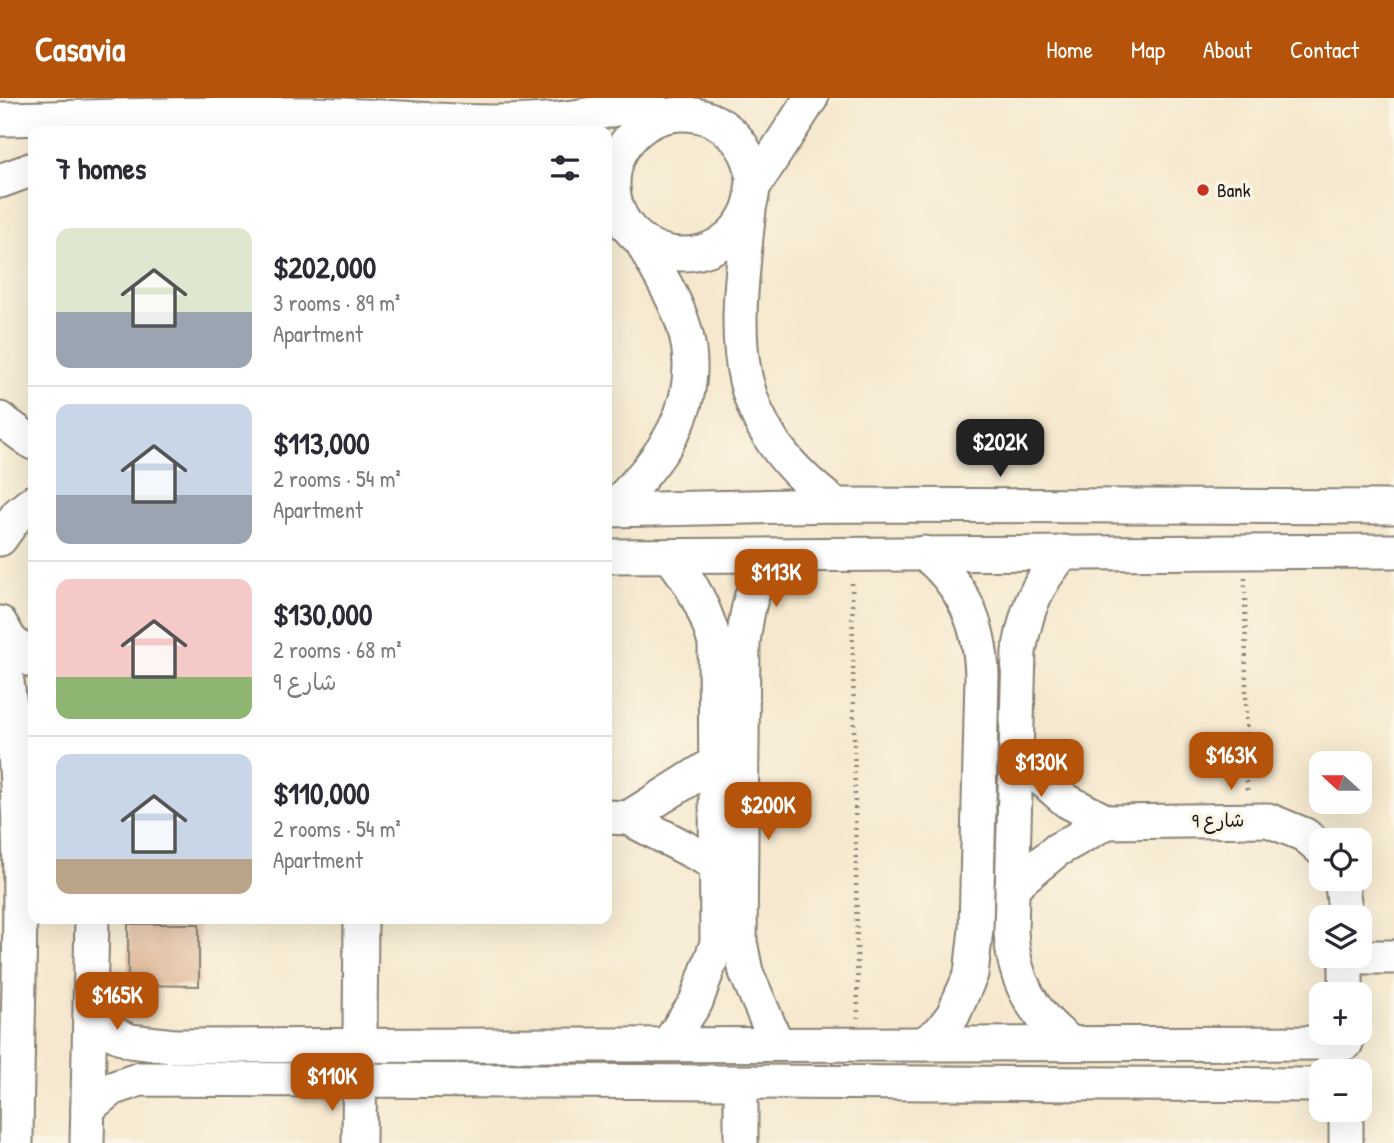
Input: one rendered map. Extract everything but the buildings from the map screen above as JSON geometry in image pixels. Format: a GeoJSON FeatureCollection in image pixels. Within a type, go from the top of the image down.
{"type":"FeatureCollection","features":[{"type":"Feature","properties":{"kind":"street"},"geometry":{"type":"LineString","coordinates":[[0,119],[312,106],[435,108],[530,120],[574,115],[650,98]]}},
{"type":"Feature","properties":{"kind":"street"},"geometry":{"type":"LineString","coordinates":[[623,222],[660,250],[682,254],[704,251],[731,233],[811,98]]}},
{"type":"Feature","properties":{"kind":"street"},"geometry":{"type":"LineString","coordinates":[[612,506],[666,448],[686,402],[690,376],[690,351],[684,325],[623,222],[614,197],[613,178],[617,159],[614,135],[701,106],[732,134],[744,150],[751,169],[740,345],[750,402],[778,452],[805,481],[836,505]]}},
{"type":"Feature","properties":{"kind":"street"},"geometry":{"type":"LineString","coordinates":[[574,115],[596,126]]}},
{"type":"Feature","properties":{"kind":"street"},"geometry":{"type":"LineString","coordinates":[[0,181],[28,171]]}},
{"type":"Feature","properties":{"kind":"street"},"geometry":{"type":"LineString","coordinates":[[0,419],[28,439]]}},
{"type":"Feature","properties":{"kind":"street"},"geometry":{"type":"LineString","coordinates":[[612,510],[836,505],[1394,508]]}},
{"type":"Feature","properties":{"kind":"street"},"geometry":{"type":"LineString","coordinates":[[0,539],[18,514],[28,506]]}},
{"type":"Feature","properties":{"kind":"street"},"geometry":{"type":"LineString","coordinates":[[1307,509],[1308,550]]}},
{"type":"Feature","properties":{"kind":"street"},"geometry":{"type":"LineString","coordinates":[[612,556],[1308,550],[1387,555]]}},
{"type":"Feature","properties":{"kind":"street"},"geometry":{"type":"LineString","coordinates":[[1064,552],[1041,578],[1021,639],[1017,677],[1011,931],[1015,969],[1031,1004],[1042,1019],[1071,1043]]}},
{"type":"Feature","properties":{"kind":"street"},"geometry":{"type":"LineString","coordinates":[[923,1044],[940,1032],[964,995],[971,974],[976,929],[982,676],[979,642],[966,604],[946,570],[924,553]]}},
{"type":"Feature","properties":{"kind":"street"},"geometry":{"type":"LineString","coordinates":[[777,1044],[746,972],[729,942],[716,864],[717,762],[729,643],[767,564],[779,555]]}},
{"type":"Feature","properties":{"kind":"street"},"geometry":{"type":"LineString","coordinates":[[668,1045],[729,942],[729,643],[691,581],[670,556]]}},
{"type":"Feature","properties":{"kind":"street"},"geometry":{"type":"LineString","coordinates":[[0,623],[10,640],[28,656]]}},
{"type":"Feature","properties":{"kind":"street"},"geometry":{"type":"LineString","coordinates":[[0,638],[13,724],[18,797],[8,1095],[16,1143]]}},
{"type":"Feature","properties":{"kind":"street"},"geometry":{"type":"LineString","coordinates":[[982,676],[1017,677]]}},
{"type":"Feature","properties":{"kind":"street","name":"شارع 9"},"geometry":{"type":"LineString","coordinates":[[1015,756],[1067,801],[1107,822]]}},
{"type":"Feature","properties":{"kind":"street"},"geometry":{"type":"LineString","coordinates":[[618,817],[717,762]]}},
{"type":"Feature","properties":{"kind":"street"},"geometry":{"type":"LineString","coordinates":[[618,817],[716,864]]}},
{"type":"Feature","properties":{"kind":"street","name":"شارع 9"},"geometry":{"type":"LineString","coordinates":[[1012,887],[1057,850],[1107,822],[1247,819],[1287,825],[1309,838]]}},
{"type":"Feature","properties":{"kind":"street"},"geometry":{"type":"LineString","coordinates":[[87,1143],[92,924]]}},
{"type":"Feature","properties":{"kind":"street"},"geometry":{"type":"LineString","coordinates":[[359,1143],[361,924]]}},
{"type":"Feature","properties":{"kind":"street"},"geometry":{"type":"LineString","coordinates":[[976,929],[1011,931]]}},
{"type":"Feature","properties":{"kind":"street"},"geometry":{"type":"LineString","coordinates":[[1372,957],[1394,957]]}},
{"type":"Feature","properties":{"kind":"street"},"geometry":{"type":"LineString","coordinates":[[90,1023],[130,1041],[152,1045],[1071,1043],[1346,1049]]}},
{"type":"Feature","properties":{"kind":"street"},"geometry":{"type":"LineString","coordinates":[[858,1044],[861,1083]]}},
{"type":"Feature","properties":{"kind":"street"},"geometry":{"type":"LineString","coordinates":[[88,1108],[111,1089],[140,1080],[1309,1085]]}},
{"type":"Feature","properties":{"kind":"street"},"geometry":{"type":"LineString","coordinates":[[741,1083],[741,1143]]}},
{"type":"Feature","properties":{"kind":"street"},"geometry":{"type":"LineString","coordinates":[[1346,1122],[1346,1143]]}},
{"type":"Feature","properties":{"kind":"path"},"geometry":{"type":"LineString","coordinates":[[1245,551],[1247,819]]}},
{"type":"Feature","properties":{"kind":"path"},"geometry":{"type":"LineString","coordinates":[[852,554],[858,1044]]}},
{"type":"Feature","properties":{"kind":"place","name":"Bank"},"geometry":{"type":"Point","coordinates":[1203,190]}}]}
